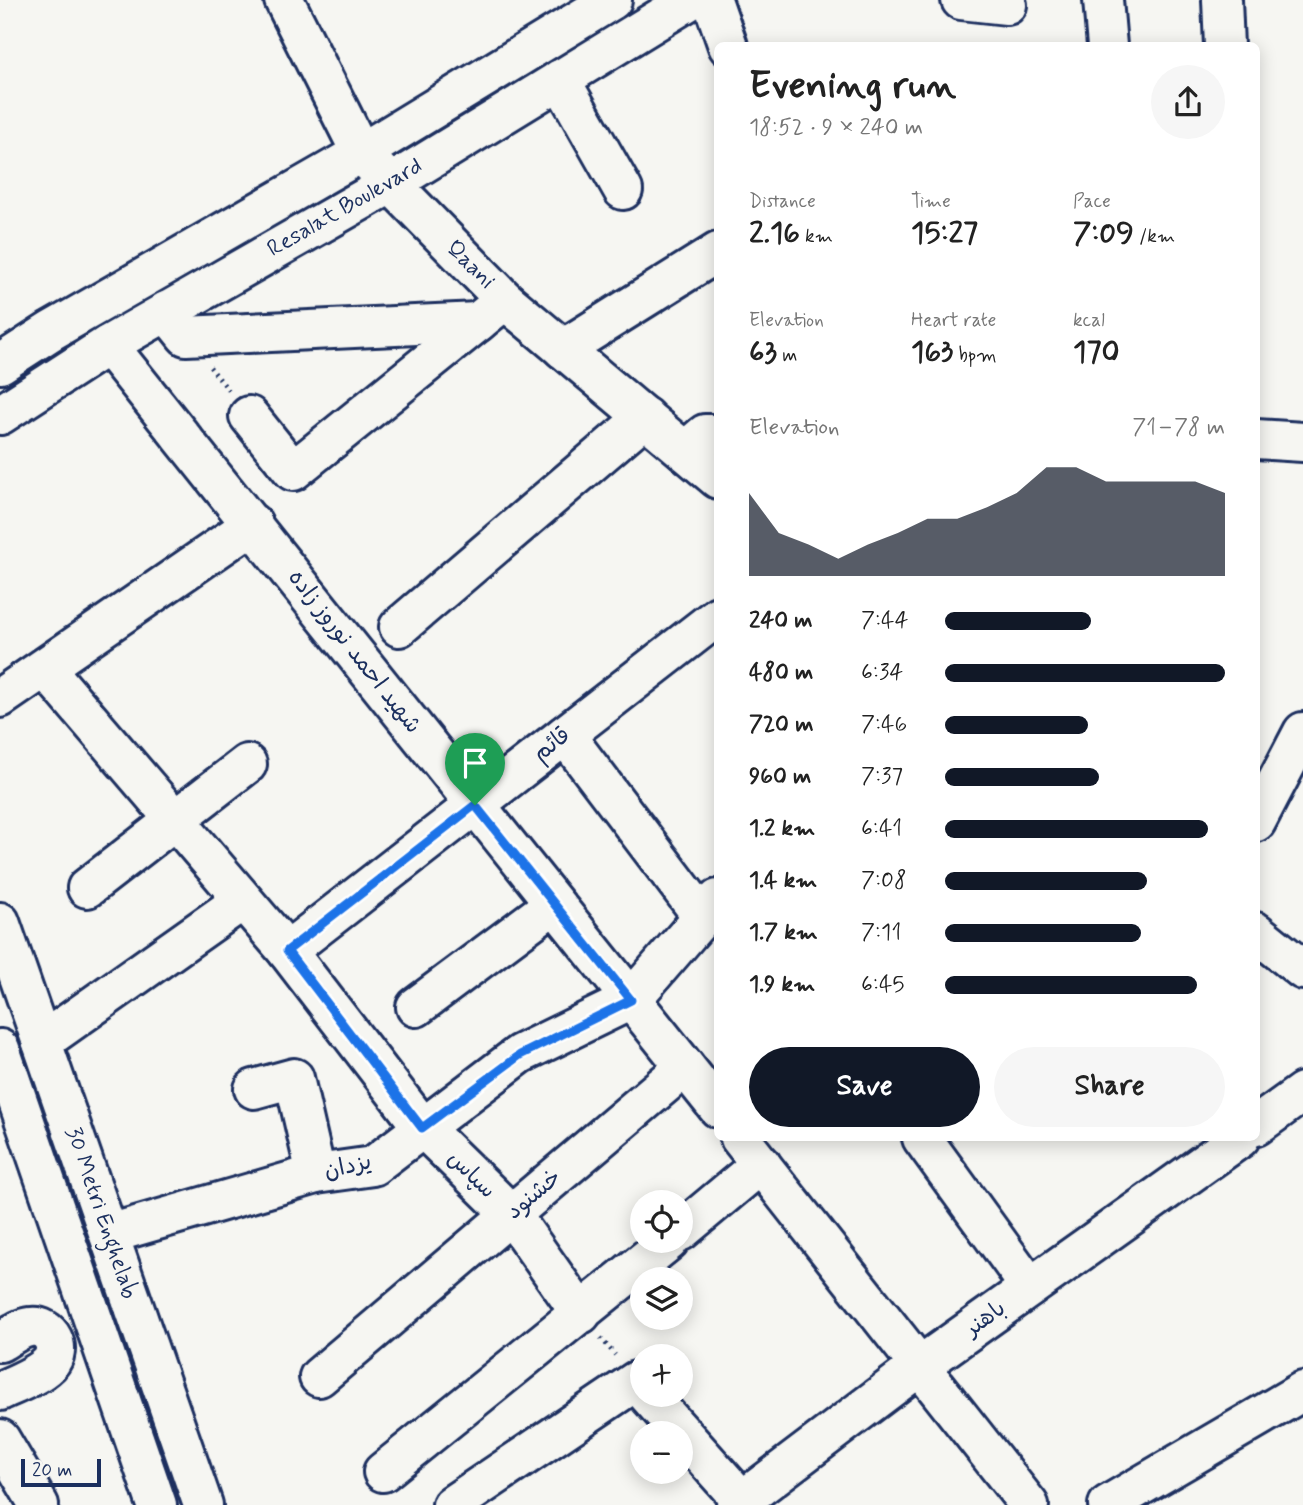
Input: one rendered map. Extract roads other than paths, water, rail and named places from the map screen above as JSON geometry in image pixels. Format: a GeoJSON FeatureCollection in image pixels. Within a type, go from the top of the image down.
{"type":"FeatureCollection","features":[{"type":"Feature","properties":{"kind":"street","name":"Qaani"},"geometry":{"type":"LineString","coordinates":[[284,0],[361,153],[390,184],[492,311],[564,349],[645,417],[701,442],[714,470]]}},
{"type":"Feature","properties":{"kind":"street","name":"Resalat Boulevard"},"geometry":{"type":"LineString","coordinates":[[0,364],[51,331],[361,153],[612,0]]}},
{"type":"Feature","properties":{"kind":"street","name":"Resalat Boulevard"},"geometry":{"type":"LineString","coordinates":[[0,415],[108,345],[176,324],[390,184],[690,0]]}},
{"type":"Feature","properties":{"kind":"street"},"geometry":{"type":"LineString","coordinates":[[712,0],[727,42]]}},
{"type":"Feature","properties":{"kind":"street"},"geometry":{"type":"LineString","coordinates":[[961,0],[1007,5]]}},
{"type":"Feature","properties":{"kind":"street"},"geometry":{"type":"LineString","coordinates":[[1103,0],[1107,42]]}},
{"type":"Feature","properties":{"kind":"street"},"geometry":{"type":"LineString","coordinates":[[1222,0],[1224,42]]}},
{"type":"Feature","properties":{"kind":"street"},"geometry":{"type":"LineString","coordinates":[[559,79],[623,190]]}},
{"type":"Feature","properties":{"kind":"street"},"geometry":{"type":"LineString","coordinates":[[564,349],[714,255]]}},
{"type":"Feature","properties":{"kind":"street"},"geometry":{"type":"LineString","coordinates":[[176,324],[492,311]]}},
{"type":"Feature","properties":{"kind":"street"},"geometry":{"type":"LineString","coordinates":[[249,416],[293,471],[492,311]]}},
{"type":"Feature","properties":{"kind":"street","name":"شهید احمد نوروز زاده"},"geometry":{"type":"LineString","coordinates":[[108,345],[714,1103]]}},
{"type":"Feature","properties":{"kind":"street"},"geometry":{"type":"LineString","coordinates":[[399,627],[645,417]]}},
{"type":"Feature","properties":{"kind":"street"},"geometry":{"type":"LineString","coordinates":[[1260,439],[1303,442]]}},
{"type":"Feature","properties":{"kind":"street"},"geometry":{"type":"LineString","coordinates":[[0,698],[253,524]]}},
{"type":"Feature","properties":{"kind":"street","name":"قائم"},"geometry":{"type":"LineString","coordinates":[[287,951],[714,618]]}},
{"type":"Feature","properties":{"kind":"street","name":"سپاس"},"geometry":{"type":"LineString","coordinates":[[45,668],[287,951],[422,1128],[511,1214],[582,1314]]}},
{"type":"Feature","properties":{"kind":"street"},"geometry":{"type":"LineString","coordinates":[[1260,814],[1303,733]]}},
{"type":"Feature","properties":{"kind":"street"},"geometry":{"type":"LineString","coordinates":[[565,735],[710,908],[631,1000]]}},
{"type":"Feature","properties":{"kind":"street"},"geometry":{"type":"LineString","coordinates":[[87,888],[247,764]]}},
{"type":"Feature","properties":{"kind":"street"},"geometry":{"type":"LineString","coordinates":[[42,1042],[243,900]]}},
{"type":"Feature","properties":{"kind":"street"},"geometry":{"type":"LineString","coordinates":[[416,1007],[554,904]]}},
{"type":"Feature","properties":{"kind":"street","name":"30 Metri Enghelab"},"geometry":{"type":"LineString","coordinates":[[0,922],[203,1505]]}},
{"type":"Feature","properties":{"kind":"street"},"geometry":{"type":"LineString","coordinates":[[1260,935],[1303,970]]}},
{"type":"Feature","properties":{"kind":"street","name":"یزدان"},"geometry":{"type":"LineString","coordinates":[[108,1234],[316,1174],[373,1166],[520,1055],[631,1000]]}},
{"type":"Feature","properties":{"kind":"street","name":"30 Metri Enghelab"},"geometry":{"type":"LineString","coordinates":[[0,1049],[157,1505]]}},
{"type":"Feature","properties":{"kind":"street","name":"خشنود"},"geometry":{"type":"LineString","coordinates":[[319,1377],[685,1067]]}},
{"type":"Feature","properties":{"kind":"street"},"geometry":{"type":"LineString","coordinates":[[254,1089],[294,1078],[316,1174]]}},
{"type":"Feature","properties":{"kind":"street"},"geometry":{"type":"LineString","coordinates":[[1260,1123],[1303,1092]]}},
{"type":"Feature","properties":{"kind":"street"},"geometry":{"type":"LineString","coordinates":[[924,1141],[1030,1287]]}},
{"type":"Feature","properties":{"kind":"street","name":"باهنر"},"geometry":{"type":"LineString","coordinates":[[741,1503],[922,1364],[1236,1141]]}},
{"type":"Feature","properties":{"kind":"street"},"geometry":{"type":"LineString","coordinates":[[693,1217],[751,1151],[922,1364],[1029,1505]]}},
{"type":"Feature","properties":{"kind":"street"},"geometry":{"type":"LineString","coordinates":[[383,1472],[655,1253]]}},
{"type":"Feature","properties":{"kind":"street"},"geometry":{"type":"LineString","coordinates":[[52,1336],[92,1319]]}},
{"type":"Feature","properties":{"kind":"street"},"geometry":{"type":"LineString","coordinates":[[0,1342],[33,1326],[52,1336]]}},
{"type":"Feature","properties":{"kind":"street"},"geometry":{"type":"LineString","coordinates":[[0,1391],[50,1363],[55,1350],[52,1336]]}},
{"type":"Feature","properties":{"kind":"street"},"geometry":{"type":"LineString","coordinates":[[1108,1505],[1303,1391]]}},
{"type":"Feature","properties":{"kind":"street"},"geometry":{"type":"LineString","coordinates":[[452,1505],[630,1395]]}},
{"type":"Feature","properties":{"kind":"street"},"geometry":{"type":"LineString","coordinates":[[658,1407],[741,1503]]}},
{"type":"Feature","properties":{"kind":"street"},"geometry":{"type":"LineString","coordinates":[[0,1439],[39,1505]]}}]}
